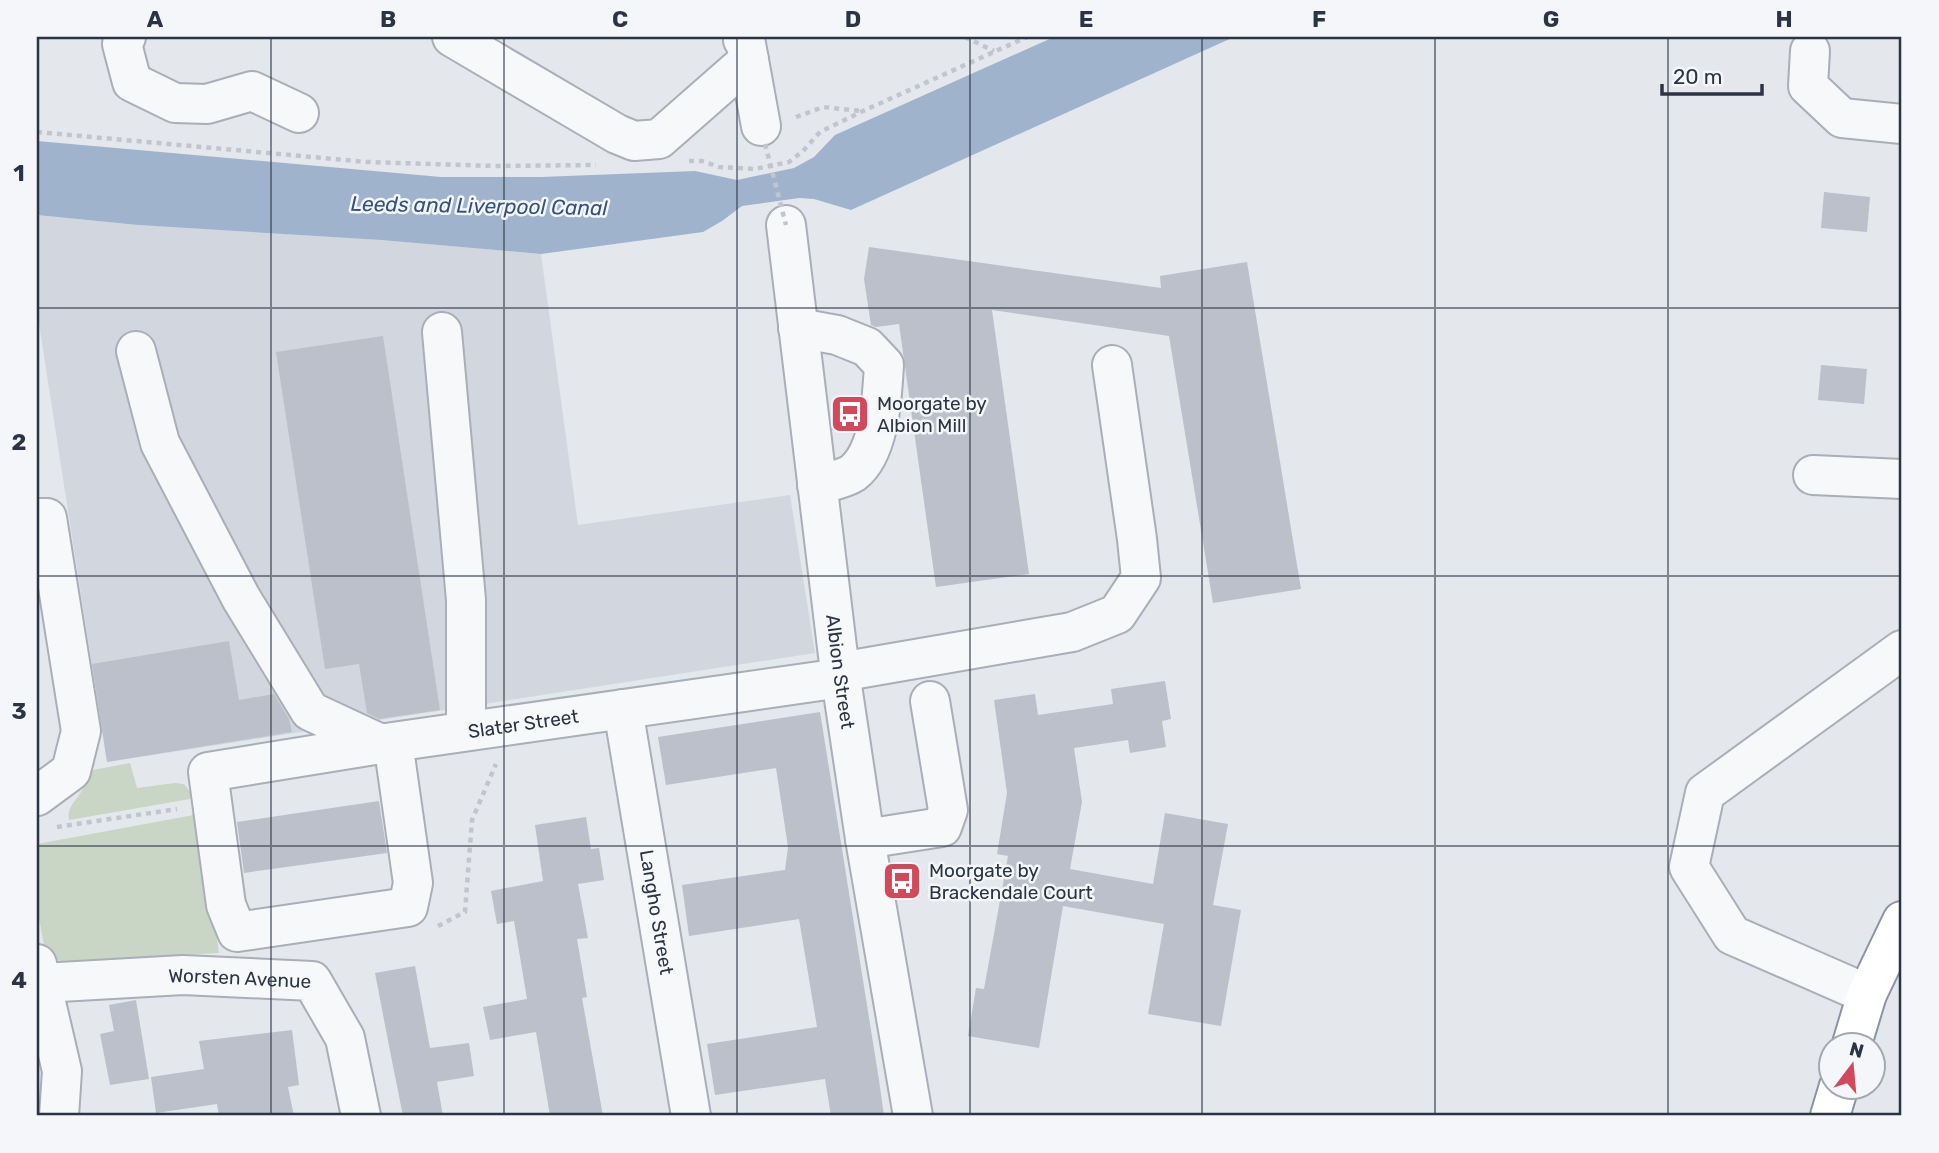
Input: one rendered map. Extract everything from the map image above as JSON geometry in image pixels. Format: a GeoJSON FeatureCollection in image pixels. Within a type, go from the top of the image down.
{"type":"FeatureCollection","features":[{"type":"Feature","properties":{"kind":"highway"},"geometry":{"type":"LineString","coordinates":[[1856,1030],[1867,994],[1902,921]]}},
{"type":"Feature","properties":{"kind":"street"},"geometry":{"type":"LineString","coordinates":[[126,37],[122,44],[132,82],[176,103],[207,104],[252,92],[299,113]]}},
{"type":"Feature","properties":{"kind":"street"},"geometry":{"type":"LineString","coordinates":[[452,37],[617,134],[635,141],[659,139],[744,48],[771,130]]}},
{"type":"Feature","properties":{"kind":"street"},"geometry":{"type":"LineString","coordinates":[[1810,51],[1808,86],[1842,118],[1902,124]]}},
{"type":"Feature","properties":{"kind":"street","name":"Albion Street"},"geometry":{"type":"LineString","coordinates":[[786,225],[840,675],[865,839],[913,1116]]}},
{"type":"Feature","properties":{"kind":"street"},"geometry":{"type":"LineString","coordinates":[[798,328],[837,335],[867,347],[884,365],[876,433],[865,459],[852,474],[817,485]]}},
{"type":"Feature","properties":{"kind":"street"},"geometry":{"type":"LineString","coordinates":[[442,332],[466,600],[466,731]]}},
{"type":"Feature","properties":{"kind":"street"},"geometry":{"type":"LineString","coordinates":[[136,351],[160,443],[241,598],[310,711],[387,743],[414,883],[408,907],[237,932],[226,905],[208,772]]}},
{"type":"Feature","properties":{"kind":"street","name":"Slater Street"},"geometry":{"type":"LineString","coordinates":[[208,772],[840,675],[1072,632],[1117,614],[1141,578],[1112,365]]}},
{"type":"Feature","properties":{"kind":"street"},"geometry":{"type":"LineString","coordinates":[[1813,475],[1902,480]]}},
{"type":"Feature","properties":{"kind":"street"},"geometry":{"type":"LineString","coordinates":[[37,518],[47,518],[81,731],[71,771],[43,811]]}},
{"type":"Feature","properties":{"kind":"street"},"geometry":{"type":"LineString","coordinates":[[1867,994],[1732,935],[1689,867],[1704,793],[1902,650]]}},
{"type":"Feature","properties":{"kind":"street"},"geometry":{"type":"LineString","coordinates":[[865,839],[942,827],[948,810],[930,701]]}},
{"type":"Feature","properties":{"kind":"street","name":"Langho Street"},"geometry":{"type":"LineString","coordinates":[[624,709],[691,1116]]}},
{"type":"Feature","properties":{"kind":"street"},"geometry":{"type":"LineString","coordinates":[[39,974],[62,1071],[59,1116]]}},
{"type":"Feature","properties":{"kind":"street","name":"Worsten Avenue"},"geometry":{"type":"LineString","coordinates":[[39,974],[183,975],[312,981],[345,1038],[360,1116]]}},
{"type":"Feature","properties":{"kind":"path"},"geometry":{"type":"LineString","coordinates":[[965,37],[995,51]]}},
{"type":"Feature","properties":{"kind":"path"},"geometry":{"type":"LineString","coordinates":[[688,161],[702,161],[719,167],[755,169],[789,162],[820,132],[1027,37]]}},
{"type":"Feature","properties":{"kind":"path"},"geometry":{"type":"LineString","coordinates":[[786,225],[771,130],[823,107],[863,111]]}},
{"type":"Feature","properties":{"kind":"path"},"geometry":{"type":"LineString","coordinates":[[37,132],[367,162],[495,166],[597,165]]}},
{"type":"Feature","properties":{"kind":"path"},"geometry":{"type":"LineString","coordinates":[[43,811],[64,827],[192,807],[208,772]]}},
{"type":"Feature","properties":{"kind":"shaded area"},"geometry":{"type":"Polygon","coordinates":[[[37,215],[138,225],[381,240],[541,254],[578,525],[790,495],[815,653],[107,762],[37,311],[37,215]]]}},
{"type":"Feature","properties":{"kind":"green space"},"geometry":{"type":"Polygon","coordinates":[[[130,763],[137,788],[184,784],[191,793],[190,799],[69,820],[70,808],[93,770],[130,763]]]}},
{"type":"Feature","properties":{"kind":"green space"},"geometry":{"type":"Polygon","coordinates":[[[199,814],[219,953],[61,962],[45,951],[37,907],[37,844],[199,814]]]}},
{"type":"Feature","properties":{"kind":"water","name":"Leeds and Liverpool Canal"},"geometry":{"type":"Polygon","coordinates":[[[1054,37],[1234,37],[851,210],[814,199],[799,198],[742,206],[703,232],[541,254],[381,240],[138,225],[37,215],[37,141],[441,177],[541,177],[695,171],[737,180],[794,168],[814,157],[835,135],[1054,37]]]}},
{"type":"Feature","properties":{"kind":"building"},"geometry":{"type":"Polygon","coordinates":[[[1824,192],[1870,197],[1867,232],[1821,228],[1824,192]]]}},
{"type":"Feature","properties":{"kind":"building"},"geometry":{"type":"Polygon","coordinates":[[[869,247],[1161,288],[1160,276],[1247,262],[1301,589],[1213,603],[1169,336],[992,310],[1029,574],[936,587],[899,324],[876,327],[871,325],[864,279],[869,247]]]}},
{"type":"Feature","properties":{"kind":"building"},"geometry":{"type":"Polygon","coordinates":[[[383,336],[440,710],[379,719],[367,713],[359,664],[325,669],[276,352],[383,336]]]}},
{"type":"Feature","properties":{"kind":"building"},"geometry":{"type":"Polygon","coordinates":[[[1821,365],[1867,369],[1864,404],[1818,400],[1821,365]]]}},
{"type":"Feature","properties":{"kind":"building"},"geometry":{"type":"Polygon","coordinates":[[[229,641],[239,700],[274,694],[289,719],[292,732],[107,762],[92,664],[229,641]]]}},
{"type":"Feature","properties":{"kind":"building"},"geometry":{"type":"Polygon","coordinates":[[[1165,681],[1171,719],[1162,721],[1166,747],[1130,753],[1128,740],[1074,748],[1082,802],[1070,869],[1153,884],[1165,813],[1228,824],[1213,905],[1241,910],[1221,1026],[1148,1014],[1164,924],[1063,906],[1039,1048],[968,1036],[976,988],[984,989],[1008,856],[997,854],[1007,793],[994,700],[1035,694],[1038,715],[1113,704],[1111,689],[1165,681]]]}},
{"type":"Feature","properties":{"kind":"building"},"geometry":{"type":"Polygon","coordinates":[[[820,712],[884,1116],[831,1116],[825,1079],[715,1095],[707,1044],[817,1027],[799,919],[689,936],[682,885],[785,870],[788,847],[776,768],[666,785],[658,737],[820,712]]]}},
{"type":"Feature","properties":{"kind":"building"},"geometry":{"type":"Polygon","coordinates":[[[379,801],[387,853],[244,873],[237,822],[379,801]]]}},
{"type":"Feature","properties":{"kind":"building"},"geometry":{"type":"Polygon","coordinates":[[[586,817],[591,849],[599,848],[604,880],[578,884],[588,938],[577,939],[587,997],[582,998],[603,1116],[550,1116],[536,1032],[490,1040],[483,1007],[527,999],[514,921],[497,924],[491,891],[543,881],[535,825],[586,817]]]}},
{"type":"Feature","properties":{"kind":"building"},"geometry":{"type":"Polygon","coordinates":[[[415,966],[430,1048],[469,1043],[474,1076],[437,1082],[443,1116],[403,1116],[375,973],[415,966]]]}},
{"type":"Feature","properties":{"kind":"building"},"geometry":{"type":"Polygon","coordinates":[[[136,1000],[149,1079],[110,1085],[100,1034],[114,1031],[109,1005],[136,1000]]]}},
{"type":"Feature","properties":{"kind":"building"},"geometry":{"type":"Polygon","coordinates":[[[292,1030],[299,1085],[288,1087],[294,1116],[219,1116],[217,1104],[156,1113],[151,1077],[204,1069],[199,1041],[292,1030]]]}},
{"type":"Feature","properties":{"kind":"place","name":"Moorgate by Albion Mill"},"geometry":{"type":"Point","coordinates":[850,414]}},
{"type":"Feature","properties":{"kind":"place","name":"Moorgate by Brackendale Court"},"geometry":{"type":"Point","coordinates":[902,881]}}]}
